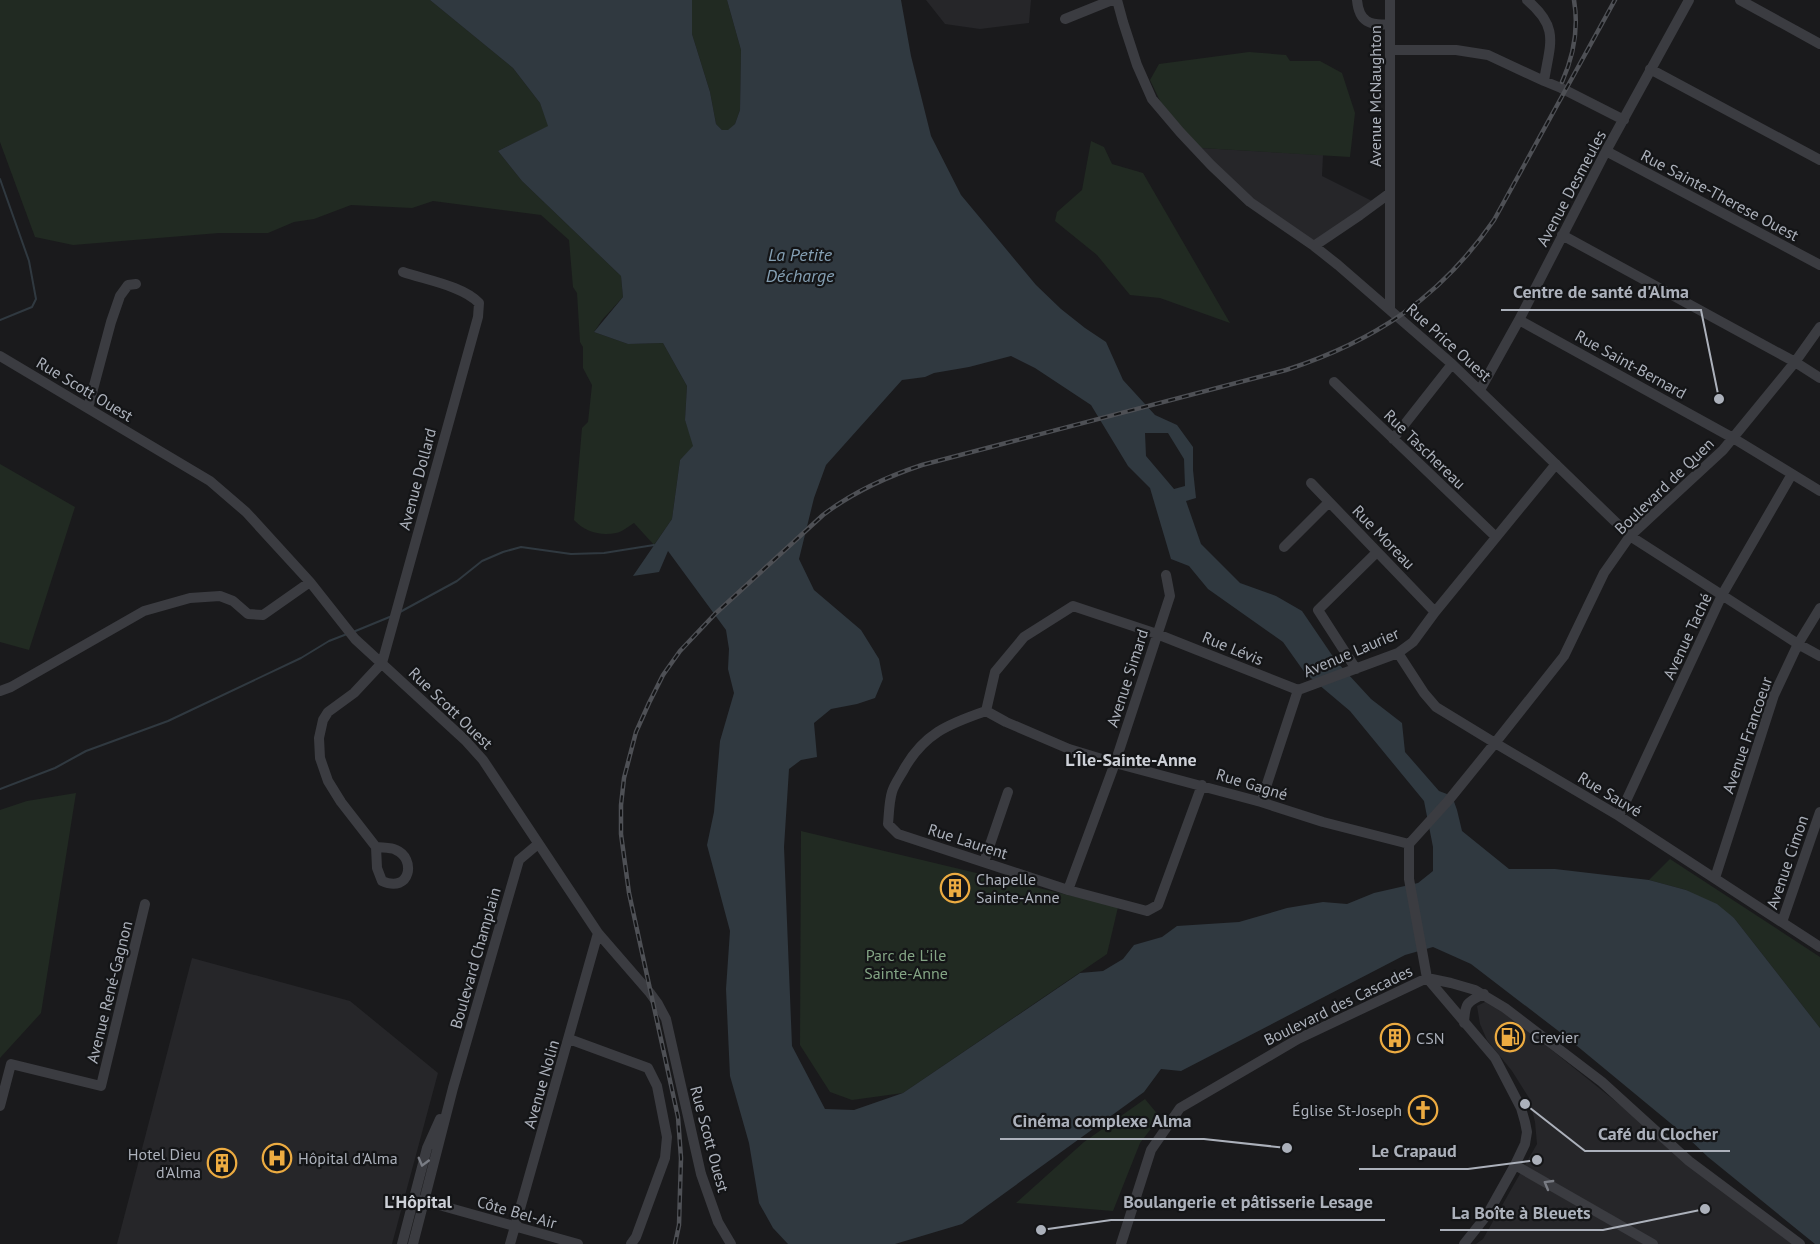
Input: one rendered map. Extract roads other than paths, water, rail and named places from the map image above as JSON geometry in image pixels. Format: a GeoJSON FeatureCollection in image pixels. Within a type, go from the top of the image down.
{"type":"FeatureCollection","features":[{"type":"Feature","properties":{"kind":"street"},"geometry":{"type":"LineString","coordinates":[[1065,19],[1112,0]]}},
{"type":"Feature","properties":{"kind":"street","name":"Rue Price Ouest"},"geometry":{"type":"LineString","coordinates":[[1117,0],[1137,65],[1152,99],[1195,149],[1250,202],[1314,246],[1390,309],[1480,390],[1630,536],[1820,656]]}},
{"type":"Feature","properties":{"kind":"street"},"geometry":{"type":"LineString","coordinates":[[1357,0],[1362,19],[1373,24],[1390,24]]}},
{"type":"Feature","properties":{"kind":"street","name":"Avenue McNaughton"},"geometry":{"type":"LineString","coordinates":[[1390,0],[1390,309]]}},
{"type":"Feature","properties":{"kind":"street"},"geometry":{"type":"LineString","coordinates":[[1527,0],[1545,18],[1550,30],[1551,42],[1544,81]]}},
{"type":"Feature","properties":{"kind":"street","name":"Avenue Desmeules"},"geometry":{"type":"LineString","coordinates":[[1480,390],[1519,320],[1606,151],[1689,0]]}},
{"type":"Feature","properties":{"kind":"street"},"geometry":{"type":"LineString","coordinates":[[1740,0],[1820,44]]}},
{"type":"Feature","properties":{"kind":"street"},"geometry":{"type":"LineString","coordinates":[[1391,50],[1456,50],[1488,55],[1624,120]]}},
{"type":"Feature","properties":{"kind":"street"},"geometry":{"type":"LineString","coordinates":[[1650,69],[1820,160]]}},
{"type":"Feature","properties":{"kind":"street","name":"Rue Sainte-Therese Ouest"},"geometry":{"type":"LineString","coordinates":[[1606,151],[1820,265]]}},
{"type":"Feature","properties":{"kind":"street"},"geometry":{"type":"LineString","coordinates":[[1314,246],[1390,193]]}},
{"type":"Feature","properties":{"kind":"street"},"geometry":{"type":"LineString","coordinates":[[1562,236],[1795,362],[1820,378]]}},
{"type":"Feature","properties":{"kind":"street","name":"Avenue Dollard"},"geometry":{"type":"LineString","coordinates":[[382,663],[478,317],[479,303],[461,290],[403,272]]}},
{"type":"Feature","properties":{"kind":"street"},"geometry":{"type":"LineString","coordinates":[[88,408],[120,296],[128,285],[136,284]]}},
{"type":"Feature","properties":{"kind":"street","name":"Rue Saint-Bernard"},"geometry":{"type":"LineString","coordinates":[[1519,320],[1733,438],[1820,491]]}},
{"type":"Feature","properties":{"kind":"street","name":"Boulevard de Quen"},"geometry":{"type":"LineString","coordinates":[[1409,844],[1448,801],[1564,656],[1604,573],[1630,536],[1723,450],[1795,362],[1820,327]]}},
{"type":"Feature","properties":{"kind":"street","name":"Rue Scott Ouest"},"geometry":{"type":"LineString","coordinates":[[0,356],[210,480],[246,512],[310,582],[355,639],[483,759],[598,933],[650,993],[666,1019],[701,1174],[718,1222],[731,1244]]}},
{"type":"Feature","properties":{"kind":"street"},"geometry":{"type":"LineString","coordinates":[[1393,439],[1452,364]]}},
{"type":"Feature","properties":{"kind":"street","name":"Rue Taschereau"},"geometry":{"type":"LineString","coordinates":[[1334,382],[1496,537]]}},
{"type":"Feature","properties":{"kind":"street","name":"Avenue Laurier"},"geometry":{"type":"LineString","coordinates":[[1261,802],[1298,690],[1398,653],[1413,642],[1556,464]]}},
{"type":"Feature","properties":{"kind":"street","name":"Avenue Taché"},"geometry":{"type":"LineString","coordinates":[[1619,816],[1722,595],[1792,474]]}},
{"type":"Feature","properties":{"kind":"street","name":"Rue Moreau"},"geometry":{"type":"LineString","coordinates":[[1311,483],[1435,612]]}},
{"type":"Feature","properties":{"kind":"street"},"geometry":{"type":"LineString","coordinates":[[1284,547],[1329,502]]}},
{"type":"Feature","properties":{"kind":"street"},"geometry":{"type":"LineString","coordinates":[[1356,669],[1318,610],[1377,552]]}},
{"type":"Feature","properties":{"kind":"street","name":"Avenue Simard"},"geometry":{"type":"LineString","coordinates":[[1068,890],[1114,763],[1170,596],[1166,575]]}},
{"type":"Feature","properties":{"kind":"street"},"geometry":{"type":"LineString","coordinates":[[0,691],[11,687],[144,611],[190,598],[220,596],[233,601],[248,614],[263,615],[310,582]]}},
{"type":"Feature","properties":{"kind":"street","name":"Rue Lévis"},"geometry":{"type":"LineString","coordinates":[[986,711],[995,672],[1024,637],[1073,606],[1157,634],[1298,690]]}},
{"type":"Feature","properties":{"kind":"street","name":"Avenue Francoeur"},"geometry":{"type":"LineString","coordinates":[[1715,878],[1774,695],[1798,644],[1820,608]]}},
{"type":"Feature","properties":{"kind":"street","name":"Rue Sauvé"},"geometry":{"type":"LineString","coordinates":[[1398,653],[1436,707],[1619,816],[1820,947]]}},
{"type":"Feature","properties":{"kind":"street"},"geometry":{"type":"LineString","coordinates":[[376,847],[341,802],[328,781],[320,758],[319,738],[323,720],[328,712],[354,693],[382,663]]}},
{"type":"Feature","properties":{"kind":"street","name":"Rue Gagné"},"geometry":{"type":"LineString","coordinates":[[986,711],[1069,749],[1202,785],[1323,822],[1409,844]]}},
{"type":"Feature","properties":{"kind":"street","name":"Rue Laurent"},"geometry":{"type":"LineString","coordinates":[[986,711],[936,732],[923,742],[909,760],[892,792],[888,824],[898,834],[1068,890],[1147,911],[1158,905],[1202,785]]}},
{"type":"Feature","properties":{"kind":"street"},"geometry":{"type":"LineString","coordinates":[[984,862],[1008,792]]}},
{"type":"Feature","properties":{"kind":"street","name":"Avenue Cimon"},"geometry":{"type":"LineString","coordinates":[[1782,922],[1820,812]]}},
{"type":"Feature","properties":{"kind":"street","name":"Boulevard Champlain"},"geometry":{"type":"LineString","coordinates":[[402,1244],[419,1199],[453,1088],[519,860],[538,844]]}},
{"type":"Feature","properties":{"kind":"street"},"geometry":{"type":"LineString","coordinates":[[1409,844],[1409,879],[1427,978],[1495,1058],[1521,1108],[1527,1132],[1525,1144],[1515,1165],[1487,1215],[1464,1244]]}},
{"type":"Feature","properties":{"kind":"street","name":"Avenue René-Gagnon"},"geometry":{"type":"LineString","coordinates":[[0,1106],[11,1064],[101,1086],[145,904]]}},
{"type":"Feature","properties":{"kind":"street","name":"Avenue Nolin"},"geometry":{"type":"LineString","coordinates":[[510,1244],[598,933]]}},
{"type":"Feature","properties":{"kind":"street","name":"Boulevard des Cascades"},"geometry":{"type":"LineString","coordinates":[[1121,1244],[1151,1150],[1180,1108],[1298,1039],[1427,978],[1451,982],[1484,994],[1505,1008],[1602,1082],[1689,1161],[1800,1244]]}},
{"type":"Feature","properties":{"kind":"street"},"geometry":{"type":"LineString","coordinates":[[1464,1023],[1465,1008],[1470,1001],[1484,994]]}},
{"type":"Feature","properties":{"kind":"street"},"geometry":{"type":"LineString","coordinates":[[569,1039],[648,1068],[657,1086],[667,1137],[665,1158],[636,1237],[631,1244]]}},
{"type":"Feature","properties":{"kind":"street"},"geometry":{"type":"LineString","coordinates":[[1515,1165],[1653,1244]]}},
{"type":"Feature","properties":{"kind":"street","name":"Boulevard Champlain"},"geometry":{"type":"LineString","coordinates":[[412,1244],[419,1199]]}},
{"type":"Feature","properties":{"kind":"street","name":"Côte Bel-Air"},"geometry":{"type":"LineString","coordinates":[[419,1199],[578,1244]]}},
{"type":"Feature","properties":{"kind":"water","name":"La Petite Décharge"},"geometry":{"type":"Polygon","coordinates":[[[430,0],[692,0],[692,34],[710,92],[716,124],[722,130],[728,130],[735,124],[740,110],[741,50],[727,0],[901,0],[911,56],[931,136],[961,195],[1036,285],[1061,309],[1106,342],[1123,380],[1155,415],[1177,425],[1193,447],[1196,498],[1186,501],[1201,544],[1240,583],[1276,596],[1302,611],[1336,661],[1371,699],[1402,723],[1405,752],[1439,791],[1452,796],[1462,831],[1509,869],[1555,869],[1649,880],[1686,890],[1717,904],[1734,918],[1820,1028],[1820,1244],[1815,1244],[1708,1157],[1686,1136],[1565,1036],[1471,964],[1433,947],[1405,955],[1181,1071],[1161,1069],[1144,1092],[962,1224],[895,1244],[788,1244],[773,1228],[759,1203],[749,1143],[730,1076],[726,989],[730,931],[707,845],[714,812],[720,741],[734,693],[728,669],[729,649],[726,630],[668,551],[659,572],[633,576],[672,519],[680,460],[693,446],[685,420],[687,386],[663,343],[628,344],[594,332],[623,297],[621,276],[522,181],[498,151],[548,126],[540,103],[513,68],[430,0]],[[1011,356],[925,377],[902,380],[826,465],[814,498],[799,559],[814,590],[861,630],[879,659],[883,679],[875,698],[831,709],[814,723],[817,757],[801,760],[789,769],[784,847],[792,1046],[825,1109],[854,1110],[903,1093],[1080,973],[1103,971],[1123,959],[1134,945],[1162,937],[1177,926],[1239,922],[1287,908],[1323,902],[1347,904],[1374,893],[1418,883],[1433,871],[1433,847],[1424,801],[1350,711],[1305,673],[1283,642],[1208,589],[1189,566],[1171,559],[1150,488],[1128,466],[1091,405],[1035,368],[1011,356]],[[1145,433],[1146,456],[1174,489],[1185,486],[1184,459],[1168,433],[1145,433]]]}},
{"type":"Feature","properties":{"kind":"waterway"},"geometry":{"type":"LineString","coordinates":[[0,179],[29,261],[36,299],[32,307],[0,320]]}},
{"type":"Feature","properties":{"kind":"waterway"},"geometry":{"type":"LineString","coordinates":[[400,612],[457,581],[482,561],[521,547],[571,554],[604,553],[654,545]]}},
{"type":"Feature","properties":{"kind":"waterway"},"geometry":{"type":"LineString","coordinates":[[353,632],[392,616]]}},
{"type":"Feature","properties":{"kind":"waterway"},"geometry":{"type":"LineString","coordinates":[[0,789],[55,768],[86,751],[168,721],[347,634]]}},
{"type":"Feature","properties":{"kind":"railway"},"geometry":{"type":"LineString","coordinates":[[1562,82],[1570,62],[1574,42],[1576,21],[1574,0]]}},
{"type":"Feature","properties":{"kind":"railway"},"geometry":{"type":"LineString","coordinates":[[675,1244],[679,1225],[681,1158],[678,1117],[629,893],[621,834],[621,805],[624,778],[636,732],[663,675],[680,651],[715,614],[823,515],[846,499],[883,480],[922,465],[1286,370],[1348,345],[1403,313],[1451,272],[1494,220],[1615,0]]}},
{"type":"Feature","properties":{"kind":"place","name":"Centre de santé d'Alma"},"geometry":{"type":"Point","coordinates":[1719,399]}},
{"type":"Feature","properties":{"kind":"place","name":"Chapelle Sainte-Anne"},"geometry":{"type":"Point","coordinates":[955,888]}},
{"type":"Feature","properties":{"kind":"place","name":"Crevier"},"geometry":{"type":"Point","coordinates":[1510,1037]}},
{"type":"Feature","properties":{"kind":"place","name":"CSN"},"geometry":{"type":"Point","coordinates":[1395,1038]}},
{"type":"Feature","properties":{"kind":"place","name":"Café du Clocher"},"geometry":{"type":"Point","coordinates":[1525,1104]}},
{"type":"Feature","properties":{"kind":"place","name":"Église St-Joseph"},"geometry":{"type":"Point","coordinates":[1423,1110]}},
{"type":"Feature","properties":{"kind":"place","name":"Cinéma complexe Alma"},"geometry":{"type":"Point","coordinates":[1287,1148]}},
{"type":"Feature","properties":{"kind":"place","name":"Hôpital d'Alma"},"geometry":{"type":"Point","coordinates":[277,1158]}},
{"type":"Feature","properties":{"kind":"place","name":"Le Crapaud"},"geometry":{"type":"Point","coordinates":[1537,1160]}},
{"type":"Feature","properties":{"kind":"place","name":"Hotel Dieu d'Alma"},"geometry":{"type":"Point","coordinates":[222,1163]}},
{"type":"Feature","properties":{"kind":"place","name":"La Boîte à Bleuets"},"geometry":{"type":"Point","coordinates":[1705,1209]}},
{"type":"Feature","properties":{"kind":"place","name":"Boulangerie et pâtisserie Lesage"},"geometry":{"type":"Point","coordinates":[1041,1230]}},
{"type":"Feature","properties":{"kind":"district","name":"L'Île-Sainte-Anne"},"geometry":{"type":"Point","coordinates":[1131,760]}},
{"type":"Feature","properties":{"kind":"district","name":"L'Hôpital"},"geometry":{"type":"Point","coordinates":[418,1202]}},
{"type":"Feature","properties":{"kind":"park label","name":"Parc de L'ile Sainte-Anne"},"geometry":{"type":"Point","coordinates":[906,964]}}]}
